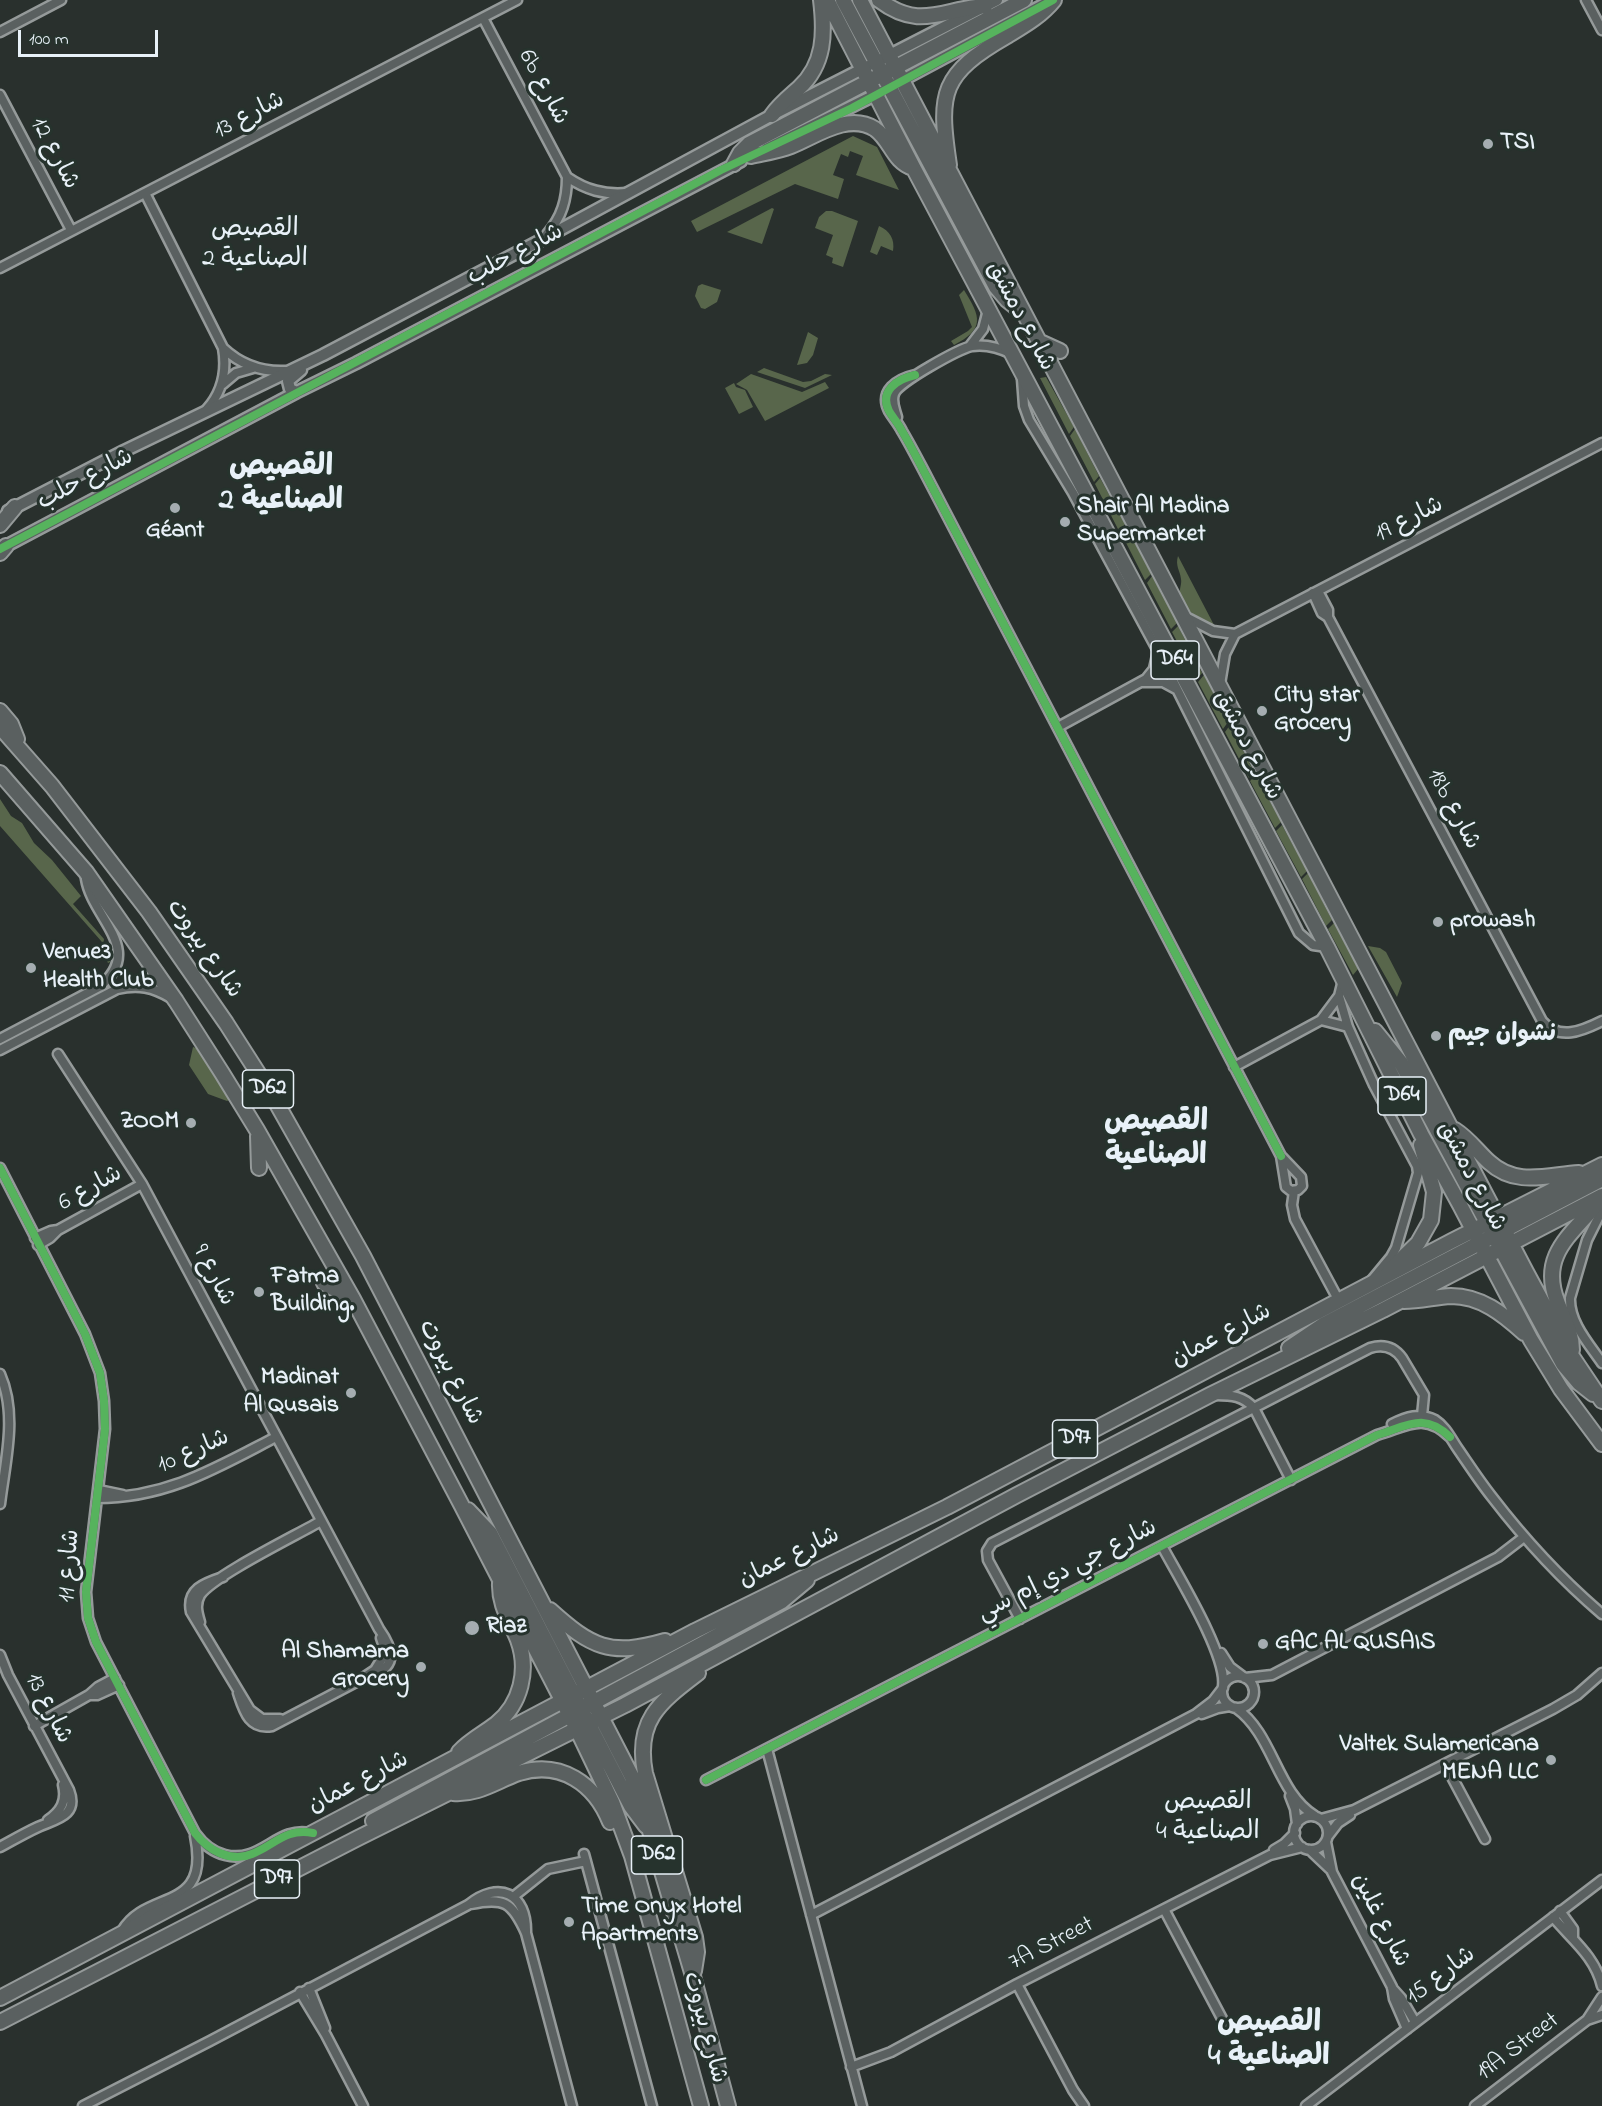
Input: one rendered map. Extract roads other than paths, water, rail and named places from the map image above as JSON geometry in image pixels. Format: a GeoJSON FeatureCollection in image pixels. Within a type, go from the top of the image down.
{"type":"FeatureCollection","features":[{"type":"Feature","properties":{"kind":"main road"},"geometry":{"type":"LineString","coordinates":[[772,115],[807,80],[821,55],[824,32],[821,0]]}},
{"type":"Feature","properties":{"kind":"main road","name":"شارع دمشق"},"geometry":{"type":"LineString","coordinates":[[827,0],[914,169],[1327,947],[1421,1134],[1493,1236],[1601,1400]]}},
{"type":"Feature","properties":{"kind":"main road"},"geometry":{"type":"LineString","coordinates":[[843,0],[896,84],[996,287],[1007,300],[1022,310]]}},
{"type":"Feature","properties":{"kind":"main road"},"geometry":{"type":"LineString","coordinates":[[860,0],[885,65]]}},
{"type":"Feature","properties":{"kind":"main road"},"geometry":{"type":"LineString","coordinates":[[879,0],[902,14],[918,16],[940,15],[991,3]]}},
{"type":"Feature","properties":{"kind":"main road"},"geometry":{"type":"LineString","coordinates":[[734,164],[742,150],[749,144],[865,75],[1024,0]]}},
{"type":"Feature","properties":{"kind":"main road"},"geometry":{"type":"LineString","coordinates":[[950,176],[943,121],[946,93],[952,81],[968,61],[1033,20],[1053,0]]}},
{"type":"Feature","properties":{"kind":"main road","name":"شارع دمشق"},"geometry":{"type":"LineString","coordinates":[[896,84],[950,176],[1022,310],[1450,1127],[1531,1340],[1561,1389],[1602,1444]]}},
{"type":"Feature","properties":{"kind":"main road"},"geometry":{"type":"LineString","coordinates":[[751,156],[779,150],[852,123],[875,130],[887,141],[898,159],[914,169]]}},
{"type":"Feature","properties":{"kind":"main road"},"geometry":{"type":"LineString","coordinates":[[1038,341],[1060,351]]}},
{"type":"Feature","properties":{"kind":"main road"},"geometry":{"type":"LineString","coordinates":[[0,525],[15,507]]}},
{"type":"Feature","properties":{"kind":"main road"},"geometry":{"type":"LineString","coordinates":[[0,711],[14,730],[19,747]]}},
{"type":"Feature","properties":{"kind":"main road","name":"شارع بيروت"},"geometry":{"type":"LineString","coordinates":[[0,727],[87,829],[149,912],[226,1023],[272,1095],[352,1236],[544,1605],[582,1709]]}},
{"type":"Feature","properties":{"kind":"main road"},"geometry":{"type":"LineString","coordinates":[[0,736],[19,747]]}},
{"type":"Feature","properties":{"kind":"main road","name":"شارع بيروت"},"geometry":{"type":"LineString","coordinates":[[0,773],[86,872],[176,1001],[257,1131],[353,1299],[500,1578],[582,1709]]}},
{"type":"Feature","properties":{"kind":"main road"},"geometry":{"type":"LineString","coordinates":[[1366,1024],[1386,1042],[1401,1064],[1563,1364],[1579,1383],[1601,1400]]}},
{"type":"Feature","properties":{"kind":"main road"},"geometry":{"type":"LineString","coordinates":[[1450,1127],[1469,1141],[1492,1165],[1513,1177],[1539,1179],[1587,1173]]}},
{"type":"Feature","properties":{"kind":"main road"},"geometry":{"type":"LineString","coordinates":[[257,1131],[259,1168]]}},
{"type":"Feature","properties":{"kind":"main road"},"geometry":{"type":"LineString","coordinates":[[1386,1277],[1396,1262],[1418,1243],[1431,1220],[1434,1192],[1421,1147],[1421,1134]]}},
{"type":"Feature","properties":{"kind":"main road","name":"شارع عمان"},"geometry":{"type":"LineString","coordinates":[[0,2022],[358,1838],[589,1723],[1210,1395],[1399,1301],[1602,1165]]}},
{"type":"Feature","properties":{"kind":"main road"},"geometry":{"type":"LineString","coordinates":[[1275,1362],[1317,1328],[1602,1179]]}},
{"type":"Feature","properties":{"kind":"main road"},"geometry":{"type":"LineString","coordinates":[[1571,1355],[1570,1332],[1555,1295],[1553,1267],[1557,1253],[1566,1237],[1602,1201]]}},
{"type":"Feature","properties":{"kind":"main road","name":"شارع عمان"},"geometry":{"type":"LineString","coordinates":[[0,1998],[695,1631],[947,1507],[1367,1286],[1493,1236],[1602,1201]]}},
{"type":"Feature","properties":{"kind":"main road"},"geometry":{"type":"LineString","coordinates":[[324,1283],[353,1299]]}},
{"type":"Feature","properties":{"kind":"main road"},"geometry":{"type":"LineString","coordinates":[[1399,1301],[1450,1296],[1474,1299],[1503,1314],[1531,1340]]}},
{"type":"Feature","properties":{"kind":"main road"},"geometry":{"type":"LineString","coordinates":[[462,1506],[490,1533],[575,1695]]}},
{"type":"Feature","properties":{"kind":"main road"},"geometry":{"type":"LineString","coordinates":[[358,1838],[363,1830],[377,1818],[782,1601],[795,1592],[816,1571]]}},
{"type":"Feature","properties":{"kind":"main road"},"geometry":{"type":"LineString","coordinates":[[452,1761],[466,1744],[503,1718],[520,1688],[523,1659],[501,1601],[500,1578]]}},
{"type":"Feature","properties":{"kind":"main road"},"geometry":{"type":"LineString","coordinates":[[544,1605],[579,1635],[612,1649],[641,1648],[695,1631]]}},
{"type":"Feature","properties":{"kind":"main road"},"geometry":{"type":"LineString","coordinates":[[693,1976],[696,1960],[695,1937],[645,1773],[642,1747],[645,1729],[661,1703],[708,1666],[717,1655]]}},
{"type":"Feature","properties":{"kind":"main road"},"geometry":{"type":"LineString","coordinates":[[582,1709],[589,1723]]}},
{"type":"Feature","properties":{"kind":"main road","name":"شارع بيروت"},"geometry":{"type":"LineString","coordinates":[[589,1723],[631,1806],[649,1830],[693,1976],[728,2106]]}},
{"type":"Feature","properties":{"kind":"main road","name":"شارع بيروت"},"geometry":{"type":"LineString","coordinates":[[589,1723],[608,1793],[632,1856],[701,2106]]}},
{"type":"Feature","properties":{"kind":"main road"},"geometry":{"type":"LineString","coordinates":[[448,1793],[477,1791],[530,1771],[558,1772],[578,1780],[595,1794],[604,1807],[617,1838],[632,1856]]}},
{"type":"Feature","properties":{"kind":"street"},"geometry":{"type":"LineString","coordinates":[[0,32],[61,0]]}},
{"type":"Feature","properties":{"kind":"street","name":"شارع 13"},"geometry":{"type":"LineString","coordinates":[[0,268],[517,0]]}},
{"type":"Feature","properties":{"kind":"street","name":"شارع حلب"},"geometry":{"type":"LineString","coordinates":[[2,550],[297,392],[734,164],[875,95],[1053,0]]}},
{"type":"Feature","properties":{"kind":"street"},"geometry":{"type":"LineString","coordinates":[[1586,0],[1602,30]]}},
{"type":"Feature","properties":{"kind":"street"},"geometry":{"type":"LineString","coordinates":[[885,65],[991,3]]}},
{"type":"Feature","properties":{"kind":"street","name":"6b شارع"},"geometry":{"type":"LineString","coordinates":[[483,18],[567,177]]}},
{"type":"Feature","properties":{"kind":"street","name":"شارع حلب"},"geometry":{"type":"LineString","coordinates":[[0,516],[285,371],[323,355],[543,240],[627,192],[772,115],[865,75]]}},
{"type":"Feature","properties":{"kind":"street","name":"شارع 12"},"geometry":{"type":"LineString","coordinates":[[0,95],[71,230]]}},
{"type":"Feature","properties":{"kind":"street"},"geometry":{"type":"LineString","coordinates":[[543,240],[559,217],[564,204],[567,177],[596,191],[615,194],[627,192]]}},
{"type":"Feature","properties":{"kind":"street"},"geometry":{"type":"LineString","coordinates":[[145,193],[223,348],[225,367],[222,385],[206,411]]}},
{"type":"Feature","properties":{"kind":"street"},"geometry":{"type":"LineString","coordinates":[[988,307],[983,329],[970,346],[900,385],[893,401],[897,420],[1281,1156],[1302,1179],[1302,1186],[1294,1191],[1292,1205],[1295,1219],[1339,1301]]}},
{"type":"Feature","properties":{"kind":"street"},"geometry":{"type":"LineString","coordinates":[[970,346],[992,347],[1013,354]]}},
{"type":"Feature","properties":{"kind":"street"},"geometry":{"type":"LineString","coordinates":[[223,348],[237,360],[254,368],[275,372],[285,371]]}},
{"type":"Feature","properties":{"kind":"street"},"geometry":{"type":"LineString","coordinates":[[297,392],[288,387],[289,379],[323,355]]}},
{"type":"Feature","properties":{"kind":"street"},"geometry":{"type":"LineString","coordinates":[[222,385],[236,373],[254,368]]}},
{"type":"Feature","properties":{"kind":"street"},"geometry":{"type":"LineString","coordinates":[[1023,372],[1024,406],[1029,420],[1071,489],[1158,651],[1299,933],[1313,945],[1327,947]]}},
{"type":"Feature","properties":{"kind":"street","name":"شارع 19"},"geometry":{"type":"LineString","coordinates":[[1235,634],[1602,443]]}},
{"type":"Feature","properties":{"kind":"street","name":"18b شارع"},"geometry":{"type":"LineString","coordinates":[[1316,592],[1328,610],[1328,617],[1542,1021],[1552,1030],[1563,1033],[1583,1030],[1602,1021]]}},
{"type":"Feature","properties":{"kind":"street"},"geometry":{"type":"LineString","coordinates":[[1183,616],[1213,631],[1235,634],[1225,654],[1220,688]]}},
{"type":"Feature","properties":{"kind":"street"},"geometry":{"type":"LineString","coordinates":[[1058,727],[1141,682],[1154,669],[1158,651]]}},
{"type":"Feature","properties":{"kind":"street"},"geometry":{"type":"LineString","coordinates":[[1141,682],[1163,682],[1176,689]]}},
{"type":"Feature","properties":{"kind":"street"},"geometry":{"type":"LineString","coordinates":[[0,1039],[99,987],[112,974],[118,957],[116,938],[93,900],[86,872]]}},
{"type":"Feature","properties":{"kind":"street"},"geometry":{"type":"LineString","coordinates":[[1234,1067],[1321,1020],[1339,996],[1343,980]]}},
{"type":"Feature","properties":{"kind":"street"},"geometry":{"type":"LineString","coordinates":[[0,1050],[117,989],[149,987],[176,1001]]}},
{"type":"Feature","properties":{"kind":"street"},"geometry":{"type":"LineString","coordinates":[[1339,996],[1348,1027],[1374,1085],[1417,1166],[1418,1173],[1396,1248],[1367,1286]]}},
{"type":"Feature","properties":{"kind":"street"},"geometry":{"type":"LineString","coordinates":[[1321,1020],[1348,1027]]}},
{"type":"Feature","properties":{"kind":"street","name":"شارع 9"},"geometry":{"type":"LineString","coordinates":[[58,1054],[142,1184],[390,1647],[388,1665],[380,1674],[360,1680],[272,1726],[254,1724],[246,1715],[238,1693],[191,1612],[189,1606],[192,1594],[201,1585],[223,1576],[321,1521]]}},
{"type":"Feature","properties":{"kind":"street"},"geometry":{"type":"LineString","coordinates":[[1281,1156],[1284,1183],[1288,1189],[1294,1191]]}},
{"type":"Feature","properties":{"kind":"street","name":"شارع 11"},"geometry":{"type":"LineString","coordinates":[[0,1168],[86,1334],[100,1374],[105,1415],[86,1605],[93,1636],[195,1833],[207,1846],[233,1857],[251,1855],[290,1833],[313,1833]]}},
{"type":"Feature","properties":{"kind":"street","name":"شارع 6"},"geometry":{"type":"LineString","coordinates":[[37,1241],[51,1231],[58,1230],[142,1184]]}},
{"type":"Feature","properties":{"kind":"street"},"geometry":{"type":"LineString","coordinates":[[1602,1201],[1587,1240],[1570,1298],[1570,1307],[1573,1318],[1602,1364]]}},
{"type":"Feature","properties":{"kind":"street"},"geometry":{"type":"LineString","coordinates":[[1020,1619],[988,1560],[987,1551],[992,1543],[1139,1465],[1370,1348],[1388,1347],[1399,1353],[1422,1391],[1425,1402],[1422,1416]]}},
{"type":"Feature","properties":{"kind":"street"},"geometry":{"type":"LineString","coordinates":[[0,1374],[10,1414],[0,1504]]}},
{"type":"Feature","properties":{"kind":"street"},"geometry":{"type":"LineString","coordinates":[[1210,1395],[1240,1397],[1254,1408],[1291,1480]]}},
{"type":"Feature","properties":{"kind":"street","name":"شارع جي دي إم سي"},"geometry":{"type":"LineString","coordinates":[[1377,1436],[1403,1418],[1422,1416],[1438,1423],[1524,1537],[1602,1614]]}},
{"type":"Feature","properties":{"kind":"street","name":"شارع جي دي إم سي"},"geometry":{"type":"LineString","coordinates":[[706,1780],[1377,1436],[1401,1425],[1416,1422],[1431,1425],[1450,1437]]}},
{"type":"Feature","properties":{"kind":"street","name":"شارع 10"},"geometry":{"type":"LineString","coordinates":[[98,1494],[126,1496],[156,1492],[184,1483],[276,1437]]}},
{"type":"Feature","properties":{"kind":"street"},"geometry":{"type":"LineString","coordinates":[[1196,1714],[1218,1707],[1245,1707],[1272,1675],[1498,1557],[1524,1537]]}},
{"type":"Feature","properties":{"kind":"street","name":"شارع غلين"},"geometry":{"type":"LineString","coordinates":[[1162,1546],[1214,1646],[1223,1672],[1224,1700],[1256,1725]]}},
{"type":"Feature","properties":{"kind":"street","name":"شارع غلين"},"geometry":{"type":"LineString","coordinates":[[1214,1646],[1230,1667],[1253,1685],[1256,1725],[1289,1789],[1303,1808],[1327,1826],[1332,1872],[1392,1988],[1401,1998],[1415,2022]]}},
{"type":"Feature","properties":{"kind":"street","name":"شارع 13"},"geometry":{"type":"LineString","coordinates":[[0,1655],[62,1779],[65,1795],[57,1813],[39,1827],[0,1847]]}},
{"type":"Feature","properties":{"kind":"street"},"geometry":{"type":"LineString","coordinates":[[1270,1855],[1288,1840],[1303,1818],[1331,1818],[1354,1810],[1565,1702],[1602,1673]]}},
{"type":"Feature","properties":{"kind":"street"},"geometry":{"type":"LineString","coordinates":[[811,1915],[1196,1714],[1213,1701],[1233,1677],[1272,1675]]}},
{"type":"Feature","properties":{"kind":"street"},"geometry":{"type":"LineString","coordinates":[[34,1726],[89,1695],[98,1687],[117,1682]]}},
{"type":"Feature","properties":{"kind":"street"},"geometry":{"type":"LineString","coordinates":[[767,1749],[862,2106]]}},
{"type":"Feature","properties":{"kind":"street"},"geometry":{"type":"LineString","coordinates":[[1445,1764],[1485,1839]]}},
{"type":"Feature","properties":{"kind":"street","name":"شارع غلين"},"geometry":{"type":"LineString","coordinates":[[1289,1789],[1296,1813],[1296,1841],[1332,1872]]}},
{"type":"Feature","properties":{"kind":"street"},"geometry":{"type":"LineString","coordinates":[[1270,1855],[1321,1847],[1338,1823],[1354,1810]]}},
{"type":"Feature","properties":{"kind":"street","name":"شارع 11"},"geometry":{"type":"LineString","coordinates":[[121,1933],[135,1917],[176,1897],[188,1886],[195,1875],[198,1862],[195,1833]]}},
{"type":"Feature","properties":{"kind":"street","name":"7A Street"},"geometry":{"type":"LineString","coordinates":[[851,2067],[891,2052],[1017,1984],[1270,1855]]}},
{"type":"Feature","properties":{"kind":"street"},"geometry":{"type":"LineString","coordinates":[[513,1897],[549,1869],[585,1857],[652,2106]]}},
{"type":"Feature","properties":{"kind":"street","name":"شارع 15"},"geometry":{"type":"LineString","coordinates":[[1306,2106],[1602,1880]]}},
{"type":"Feature","properties":{"kind":"street"},"geometry":{"type":"LineString","coordinates":[[83,2106],[468,1905],[479,1896],[493,1891],[507,1893],[513,1897],[519,1902],[525,1914],[526,1933]]}},
{"type":"Feature","properties":{"kind":"street"},"geometry":{"type":"LineString","coordinates":[[468,1905],[492,1900],[508,1905],[519,1917],[526,1933],[572,2106]]}},
{"type":"Feature","properties":{"kind":"street"},"geometry":{"type":"LineString","coordinates":[[1164,1909],[1227,2028]]}},
{"type":"Feature","properties":{"kind":"street"},"geometry":{"type":"LineString","coordinates":[[1557,1914],[1573,1929],[1573,1938],[1599,1969],[1602,1986]]}},
{"type":"Feature","properties":{"kind":"street"},"geometry":{"type":"LineString","coordinates":[[1017,1984],[1073,2090],[1084,2106]]}},
{"type":"Feature","properties":{"kind":"street","name":"شارع غلين"},"geometry":{"type":"LineString","coordinates":[[1392,1988],[1394,1999],[1407,2029]]}},
{"type":"Feature","properties":{"kind":"street"},"geometry":{"type":"LineString","coordinates":[[304,1990],[322,2019],[326,2035],[363,2106]]}},
{"type":"Feature","properties":{"kind":"street","name":"19A Street"},"geometry":{"type":"LineString","coordinates":[[1587,2020],[1602,1997]]}},
{"type":"Feature","properties":{"kind":"street","name":"19A Street"},"geometry":{"type":"LineString","coordinates":[[1474,2106],[1587,2020],[1602,2014]]}},
{"type":"Feature","properties":{"kind":"street"},"geometry":{"type":"LineString","coordinates":[[1073,2090],[1077,2106]]}},
{"type":"Feature","properties":{"kind":"place","name":"TSI"},"geometry":{"type":"Point","coordinates":[1488,144]}},
{"type":"Feature","properties":{"kind":"place","name":"Géant"},"geometry":{"type":"Point","coordinates":[175,508]}},
{"type":"Feature","properties":{"kind":"place","name":"Shair Al Madina Supermarket"},"geometry":{"type":"Point","coordinates":[1065,522]}},
{"type":"Feature","properties":{"kind":"place","name":"City star Grocery"},"geometry":{"type":"Point","coordinates":[1262,711]}},
{"type":"Feature","properties":{"kind":"place","name":"prowash"},"geometry":{"type":"Point","coordinates":[1438,922]}},
{"type":"Feature","properties":{"kind":"place","name":"Venue3 Health Club"},"geometry":{"type":"Point","coordinates":[31,968]}},
{"type":"Feature","properties":{"kind":"place","name":"نشوان جيم"},"geometry":{"type":"Point","coordinates":[1436,1036]}},
{"type":"Feature","properties":{"kind":"place","name":"ZOOM"},"geometry":{"type":"Point","coordinates":[191,1123]}},
{"type":"Feature","properties":{"kind":"place","name":"Fatma Building."},"geometry":{"type":"Point","coordinates":[259,1292]}},
{"type":"Feature","properties":{"kind":"place","name":"Madinat Al Qusais"},"geometry":{"type":"Point","coordinates":[351,1393]}},
{"type":"Feature","properties":{"kind":"place","name":"Riaz"},"geometry":{"type":"Point","coordinates":[472,1628]}},
{"type":"Feature","properties":{"kind":"place","name":"GAC AL QUSAIS"},"geometry":{"type":"Point","coordinates":[1263,1644]}},
{"type":"Feature","properties":{"kind":"place","name":"Al Shamama Grocery"},"geometry":{"type":"Point","coordinates":[421,1667]}},
{"type":"Feature","properties":{"kind":"place","name":"Valtek Sulamericana MENA LLC"},"geometry":{"type":"Point","coordinates":[1551,1760]}},
{"type":"Feature","properties":{"kind":"place","name":"Time Onyx Hotel Apartments"},"geometry":{"type":"Point","coordinates":[569,1922]}},
{"type":"Feature","properties":{"kind":"district","name":"القصيص الصناعية 2"},"geometry":{"type":"Point","coordinates":[255,246]}},
{"type":"Feature","properties":{"kind":"district","name":"القصيص الصناعية 2"},"geometry":{"type":"Point","coordinates":[281,486]}},
{"type":"Feature","properties":{"kind":"district","name":"القصيص الصناعية"},"geometry":{"type":"Point","coordinates":[1156,1141]}},
{"type":"Feature","properties":{"kind":"district","name":"القصيص الصناعية 4"},"geometry":{"type":"Point","coordinates":[1208,1819]}},
{"type":"Feature","properties":{"kind":"district","name":"القصيص الصناعية 4"},"geometry":{"type":"Point","coordinates":[1269,2042]}}]}
